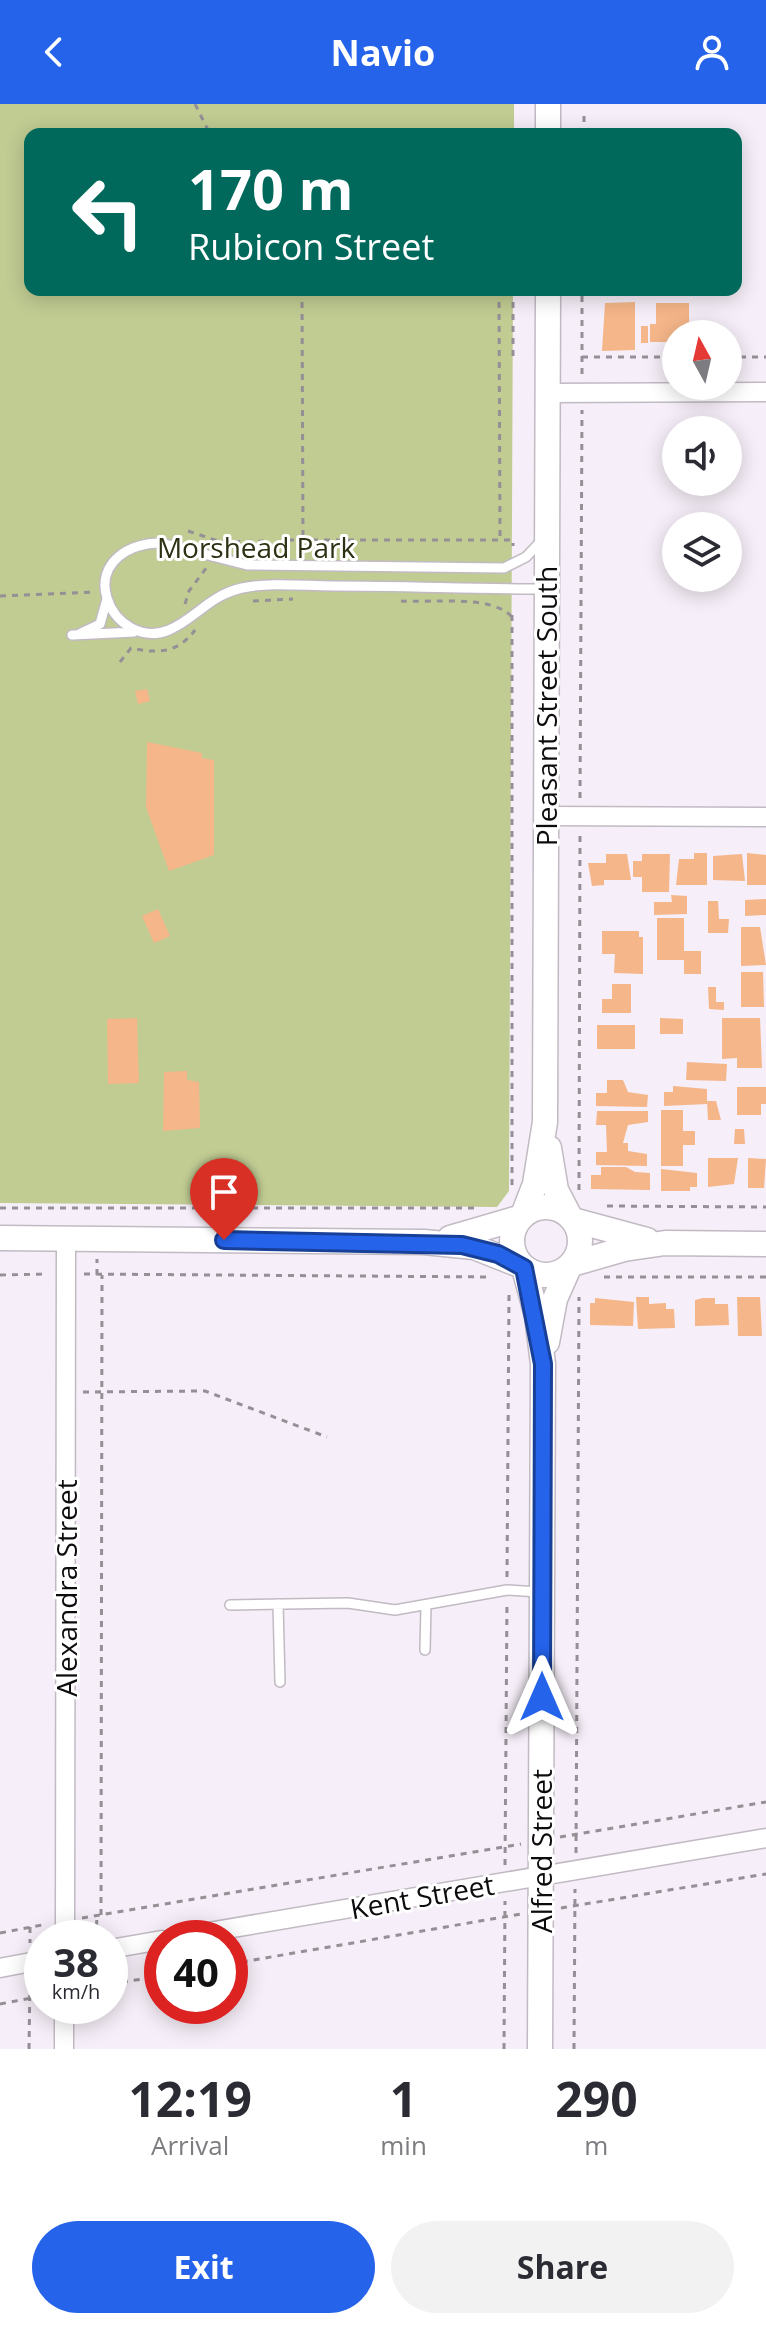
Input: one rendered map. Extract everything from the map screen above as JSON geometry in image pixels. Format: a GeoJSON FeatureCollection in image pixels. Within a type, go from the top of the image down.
{"type":"FeatureCollection","features":[{"type":"Feature","properties":{"kind":"street"},"geometry":{"type":"LineString","coordinates":[[548,104],[548,128]]}},
{"type":"Feature","properties":{"kind":"street","name":"Pleasant Street South"},"geometry":{"type":"LineString","coordinates":[[523,1216],[535,1184],[545,1122],[548,296]]}},
{"type":"Feature","properties":{"kind":"street"},"geometry":{"type":"LineString","coordinates":[[548,393],[766,392]]}},
{"type":"Feature","properties":{"kind":"street"},"geometry":{"type":"LineString","coordinates":[[546,816],[766,817]]}},
{"type":"Feature","properties":{"kind":"street","name":"Pleasant Street South"},"geometry":{"type":"LineString","coordinates":[[545,1122],[556,1190],[572,1218]]}},
{"type":"Feature","properties":{"kind":"street"},"geometry":{"type":"LineString","coordinates":[[424,1242],[478,1233],[547,1207],[623,1236],[665,1243]]}},
{"type":"Feature","properties":{"kind":"street"},"geometry":{"type":"LineString","coordinates":[[523,1216],[512,1242],[523,1267]]}},
{"type":"Feature","properties":{"kind":"street"},"geometry":{"type":"LineString","coordinates":[[572,1218],[580,1245],[574,1272]]}},
{"type":"Feature","properties":{"kind":"street"},"geometry":{"type":"LineString","coordinates":[[0,1238],[424,1242],[474,1247],[550,1275],[574,1272],[624,1249],[665,1243],[766,1244]]}},
{"type":"Feature","properties":{"kind":"street","name":"Alexandra Street"},"geometry":{"type":"LineString","coordinates":[[65,1920],[66,1239]]}},
{"type":"Feature","properties":{"kind":"street","name":"Alfred Street"},"geometry":{"type":"LineString","coordinates":[[523,1267],[543,1364]]}},
{"type":"Feature","properties":{"kind":"street","name":"Alfred Street"},"geometry":{"type":"LineString","coordinates":[[540,2049],[543,1364],[555,1299],[574,1272]]}},
{"type":"Feature","properties":{"kind":"street","name":"Kent Street"},"geometry":{"type":"LineString","coordinates":[[248,1925],[766,1838]]}},
{"type":"Feature","properties":{"kind":"street"},"geometry":{"type":"LineString","coordinates":[[0,1968],[24,1963]]}},
{"type":"Feature","properties":{"kind":"street"},"geometry":{"type":"LineString","coordinates":[[64,2024],[64,2049]]}},
{"type":"Feature","properties":{"kind":"lane"},"geometry":{"type":"LineString","coordinates":[[546,536],[526,557],[504,568],[277,566],[209,558],[161,543],[133,546],[112,564],[100,624],[72,635],[169,630],[212,598],[226,592],[278,586],[546,589]]}},
{"type":"Feature","properties":{"kind":"lane"},"geometry":{"type":"LineString","coordinates":[[277,566],[278,586]]}},
{"type":"Feature","properties":{"kind":"lane"},"geometry":{"type":"LineString","coordinates":[[106,595],[121,622],[146,632]]}},
{"type":"Feature","properties":{"kind":"lane"},"geometry":{"type":"LineString","coordinates":[[230,1605],[348,1603],[395,1610],[507,1590],[542,1593]]}},
{"type":"Feature","properties":{"kind":"lane"},"geometry":{"type":"LineString","coordinates":[[278,1604],[280,1682]]}},
{"type":"Feature","properties":{"kind":"lane"},"geometry":{"type":"LineString","coordinates":[[425,1650],[426,1605]]}},
{"type":"Feature","properties":{"kind":"path"},"geometry":{"type":"LineString","coordinates":[[195,104],[207,128]]}},
{"type":"Feature","properties":{"kind":"path"},"geometry":{"type":"LineString","coordinates":[[584,114],[584,128]]}},
{"type":"Feature","properties":{"kind":"path"},"geometry":{"type":"LineString","coordinates":[[302,296],[303,540]]}},
{"type":"Feature","properties":{"kind":"path"},"geometry":{"type":"LineString","coordinates":[[499,296],[500,540]]}},
{"type":"Feature","properties":{"kind":"path"},"geometry":{"type":"LineString","coordinates":[[513,296],[513,356]]}},
{"type":"Feature","properties":{"kind":"path"},"geometry":{"type":"LineString","coordinates":[[579,1191],[582,296]]}},
{"type":"Feature","properties":{"kind":"path"},"geometry":{"type":"LineString","coordinates":[[582,357],[662,357]]}},
{"type":"Feature","properties":{"kind":"path"},"geometry":{"type":"LineString","coordinates":[[742,357],[766,357]]}},
{"type":"Feature","properties":{"kind":"path"},"geometry":{"type":"LineString","coordinates":[[188,531],[221,542],[264,541]]}},
{"type":"Feature","properties":{"kind":"path"},"geometry":{"type":"LineString","coordinates":[[288,540],[513,540],[513,546]]}},
{"type":"Feature","properties":{"kind":"path"},"geometry":{"type":"LineString","coordinates":[[249,541],[249,550]]}},
{"type":"Feature","properties":{"kind":"path"},"geometry":{"type":"LineString","coordinates":[[177,614],[189,591],[200,580],[209,558]]}},
{"type":"Feature","properties":{"kind":"path"},"geometry":{"type":"LineString","coordinates":[[0,596],[106,595]]}},
{"type":"Feature","properties":{"kind":"path"},"geometry":{"type":"LineString","coordinates":[[243,601],[295,599]]}},
{"type":"Feature","properties":{"kind":"path"},"geometry":{"type":"LineString","coordinates":[[392,600],[489,603],[503,608],[512,617]]}},
{"type":"Feature","properties":{"kind":"path"},"geometry":{"type":"LineString","coordinates":[[512,609],[512,1190]]}},
{"type":"Feature","properties":{"kind":"path"},"geometry":{"type":"LineString","coordinates":[[120,662],[131,648],[153,652],[174,649],[185,642],[199,625]]}},
{"type":"Feature","properties":{"kind":"path"},"geometry":{"type":"LineString","coordinates":[[597,1206],[766,1207]]}},
{"type":"Feature","properties":{"kind":"path"},"geometry":{"type":"LineString","coordinates":[[0,1208],[480,1208]]}},
{"type":"Feature","properties":{"kind":"path"},"geometry":{"type":"LineString","coordinates":[[574,1272],[577,1834],[574,2049]]}},
{"type":"Feature","properties":{"kind":"path"},"geometry":{"type":"LineString","coordinates":[[0,1275],[493,1277]]}},
{"type":"Feature","properties":{"kind":"path"},"geometry":{"type":"LineString","coordinates":[[98,1920],[102,1275]]}},
{"type":"Feature","properties":{"kind":"path"},"geometry":{"type":"LineString","coordinates":[[596,1277],[766,1277]]}},
{"type":"Feature","properties":{"kind":"path"},"geometry":{"type":"LineString","coordinates":[[67,1392],[205,1391],[327,1437]]}},
{"type":"Feature","properties":{"kind":"path"},"geometry":{"type":"LineString","coordinates":[[88,1920],[99,1915],[766,1802]]}},
{"type":"Feature","properties":{"kind":"path"},"geometry":{"type":"LineString","coordinates":[[248,1961],[766,1874]]}},
{"type":"Feature","properties":{"kind":"path"},"geometry":{"type":"LineString","coordinates":[[504,2049],[505,1917]]}},
{"type":"Feature","properties":{"kind":"path"},"geometry":{"type":"LineString","coordinates":[[0,1933],[24,1928]]}},
{"type":"Feature","properties":{"kind":"path"},"geometry":{"type":"LineString","coordinates":[[0,2004],[24,1999]]}},
{"type":"Feature","properties":{"kind":"path"},"geometry":{"type":"LineString","coordinates":[[29,2024],[29,2049]]}},
{"type":"Feature","properties":{"kind":"green space","name":"Morshead Park"},"geometry":{"type":"Polygon","coordinates":[[[0,104],[514,104],[514,128],[24,128],[24,296],[513,296],[509,1191],[497,1207],[0,1203],[0,104]]]}},
{"type":"Feature","properties":{"kind":"building"},"geometry":{"type":"Polygon","coordinates":[[[635,302],[635,350],[602,351],[605,303],[635,302]]]}},
{"type":"Feature","properties":{"kind":"building"},"geometry":{"type":"Polygon","coordinates":[[[656,303],[689,303],[689,320],[662,320],[662,342],[650,342],[650,324],[656,324],[656,303]]]}},
{"type":"Feature","properties":{"kind":"building"},"geometry":{"type":"Polygon","coordinates":[[[641,326],[648,326],[648,343],[641,343],[641,326]]]}},
{"type":"Feature","properties":{"kind":"building"},"geometry":{"type":"Polygon","coordinates":[[[147,689],[150,701],[138,704],[135,691],[147,689]]]}},
{"type":"Feature","properties":{"kind":"building"},"geometry":{"type":"Polygon","coordinates":[[[147,742],[202,753],[202,758],[214,760],[214,855],[169,871],[146,807],[147,742]]]}},
{"type":"Feature","properties":{"kind":"building"},"geometry":{"type":"Polygon","coordinates":[[[694,853],[707,853],[707,885],[676,885],[679,859],[694,859],[694,853]]]}},
{"type":"Feature","properties":{"kind":"building"},"geometry":{"type":"Polygon","coordinates":[[[747,853],[766,855],[766,885],[747,885],[747,853]]]}},
{"type":"Feature","properties":{"kind":"building"},"geometry":{"type":"Polygon","coordinates":[[[606,854],[627,854],[631,880],[604,880],[604,885],[592,886],[588,863],[606,863],[606,854]]]}},
{"type":"Feature","properties":{"kind":"building"},"geometry":{"type":"Polygon","coordinates":[[[642,854],[670,854],[669,892],[642,892],[642,877],[633,877],[633,861],[642,861],[642,854]]]}},
{"type":"Feature","properties":{"kind":"building"},"geometry":{"type":"Polygon","coordinates":[[[742,854],[745,881],[713,880],[713,856],[742,854]]]}},
{"type":"Feature","properties":{"kind":"building"},"geometry":{"type":"Polygon","coordinates":[[[671,895],[687,896],[687,914],[654,915],[654,902],[672,902],[671,895]]]}},
{"type":"Feature","properties":{"kind":"building"},"geometry":{"type":"Polygon","coordinates":[[[766,899],[766,915],[745,916],[745,900],[766,899]]]}},
{"type":"Feature","properties":{"kind":"building"},"geometry":{"type":"Polygon","coordinates":[[[708,901],[718,901],[719,919],[729,919],[728,933],[708,933],[708,901]]]}},
{"type":"Feature","properties":{"kind":"building"},"geometry":{"type":"Polygon","coordinates":[[[158,909],[170,936],[154,943],[142,916],[158,909]]]}},
{"type":"Feature","properties":{"kind":"building"},"geometry":{"type":"Polygon","coordinates":[[[657,918],[684,918],[684,951],[701,951],[701,974],[684,974],[684,960],[657,960],[657,918]]]}},
{"type":"Feature","properties":{"kind":"building"},"geometry":{"type":"Polygon","coordinates":[[[741,927],[760,927],[766,965],[741,966],[741,927]]]}},
{"type":"Feature","properties":{"kind":"building"},"geometry":{"type":"Polygon","coordinates":[[[602,931],[639,931],[639,937],[643,937],[643,974],[614,973],[615,954],[602,954],[602,931]]]}},
{"type":"Feature","properties":{"kind":"building"},"geometry":{"type":"Polygon","coordinates":[[[741,972],[763,972],[764,1007],[741,1007],[741,972]]]}},
{"type":"Feature","properties":{"kind":"building"},"geometry":{"type":"Polygon","coordinates":[[[612,984],[631,984],[631,1013],[602,1013],[602,999],[612,999],[612,984]]]}},
{"type":"Feature","properties":{"kind":"building"},"geometry":{"type":"Polygon","coordinates":[[[708,987],[716,987],[716,1002],[724,1002],[724,1010],[709,1009],[708,987]]]}},
{"type":"Feature","properties":{"kind":"building"},"geometry":{"type":"Polygon","coordinates":[[[137,1018],[139,1083],[108,1084],[107,1019],[137,1018]]]}},
{"type":"Feature","properties":{"kind":"building"},"geometry":{"type":"Polygon","coordinates":[[[660,1018],[683,1019],[683,1034],[660,1034],[660,1018]]]}},
{"type":"Feature","properties":{"kind":"building"},"geometry":{"type":"Polygon","coordinates":[[[722,1018],[760,1018],[762,1068],[737,1068],[737,1058],[722,1059],[722,1018]]]}},
{"type":"Feature","properties":{"kind":"building"},"geometry":{"type":"Polygon","coordinates":[[[597,1025],[635,1025],[635,1049],[597,1049],[597,1025]]]}},
{"type":"Feature","properties":{"kind":"building"},"geometry":{"type":"Polygon","coordinates":[[[687,1062],[727,1064],[726,1081],[686,1080],[687,1062]]]}},
{"type":"Feature","properties":{"kind":"building"},"geometry":{"type":"Polygon","coordinates":[[[187,1071],[187,1080],[199,1082],[200,1128],[163,1131],[164,1072],[187,1071]]]}},
{"type":"Feature","properties":{"kind":"building"},"geometry":{"type":"Polygon","coordinates":[[[607,1080],[623,1080],[628,1092],[648,1095],[647,1107],[596,1106],[596,1093],[607,1093],[607,1080]]]}},
{"type":"Feature","properties":{"kind":"building"},"geometry":{"type":"Polygon","coordinates":[[[673,1086],[707,1089],[707,1104],[664,1106],[664,1092],[673,1092],[673,1086]]]}},
{"type":"Feature","properties":{"kind":"building"},"geometry":{"type":"Polygon","coordinates":[[[737,1087],[766,1087],[766,1104],[761,1104],[761,1115],[737,1115],[737,1087]]]}},
{"type":"Feature","properties":{"kind":"building"},"geometry":{"type":"Polygon","coordinates":[[[707,1101],[716,1101],[721,1120],[708,1120],[707,1101]]]}},
{"type":"Feature","properties":{"kind":"building"},"geometry":{"type":"Polygon","coordinates":[[[661,1110],[683,1110],[683,1131],[695,1131],[695,1145],[683,1145],[683,1166],[661,1166],[661,1110]]]}},
{"type":"Feature","properties":{"kind":"building"},"geometry":{"type":"Polygon","coordinates":[[[597,1111],[648,1111],[648,1122],[628,1125],[623,1143],[628,1143],[628,1151],[647,1154],[647,1166],[596,1165],[596,1152],[607,1152],[606,1125],[596,1125],[597,1111]]]}},
{"type":"Feature","properties":{"kind":"building"},"geometry":{"type":"Polygon","coordinates":[[[735,1129],[744,1129],[745,1144],[734,1144],[735,1129]]]}},
{"type":"Feature","properties":{"kind":"building"},"geometry":{"type":"Polygon","coordinates":[[[708,1158],[738,1158],[734,1184],[708,1187],[708,1158]]]}},
{"type":"Feature","properties":{"kind":"building"},"geometry":{"type":"Polygon","coordinates":[[[748,1158],[766,1159],[764,1188],[748,1188],[748,1158]]]}},
{"type":"Feature","properties":{"kind":"building"},"geometry":{"type":"Polygon","coordinates":[[[601,1167],[626,1167],[635,1172],[650,1173],[650,1190],[591,1189],[591,1175],[601,1175],[601,1167]]]}},
{"type":"Feature","properties":{"kind":"building"},"geometry":{"type":"Polygon","coordinates":[[[661,1169],[697,1173],[697,1187],[690,1187],[690,1191],[661,1191],[661,1169]]]}},
{"type":"Feature","properties":{"kind":"building"},"geometry":{"type":"Polygon","coordinates":[[[636,1297],[649,1297],[649,1304],[666,1303],[666,1309],[674,1309],[675,1328],[638,1329],[636,1297]]]}},
{"type":"Feature","properties":{"kind":"building"},"geometry":{"type":"Polygon","coordinates":[[[737,1297],[760,1297],[762,1336],[738,1336],[737,1297]]]}},
{"type":"Feature","properties":{"kind":"building"},"geometry":{"type":"Polygon","coordinates":[[[595,1298],[634,1302],[633,1326],[590,1325],[590,1303],[595,1303],[595,1298]]]}},
{"type":"Feature","properties":{"kind":"building"},"geometry":{"type":"Polygon","coordinates":[[[715,1298],[715,1304],[728,1304],[729,1325],[695,1326],[695,1300],[715,1298]]]}},
{"type":"Feature","properties":{"kind":"route"},"geometry":{"type":"LineString","coordinates":[[224,1240],[462,1245],[498,1254],[524,1268],[537,1316],[543,1364],[542,1697]]}}]}
